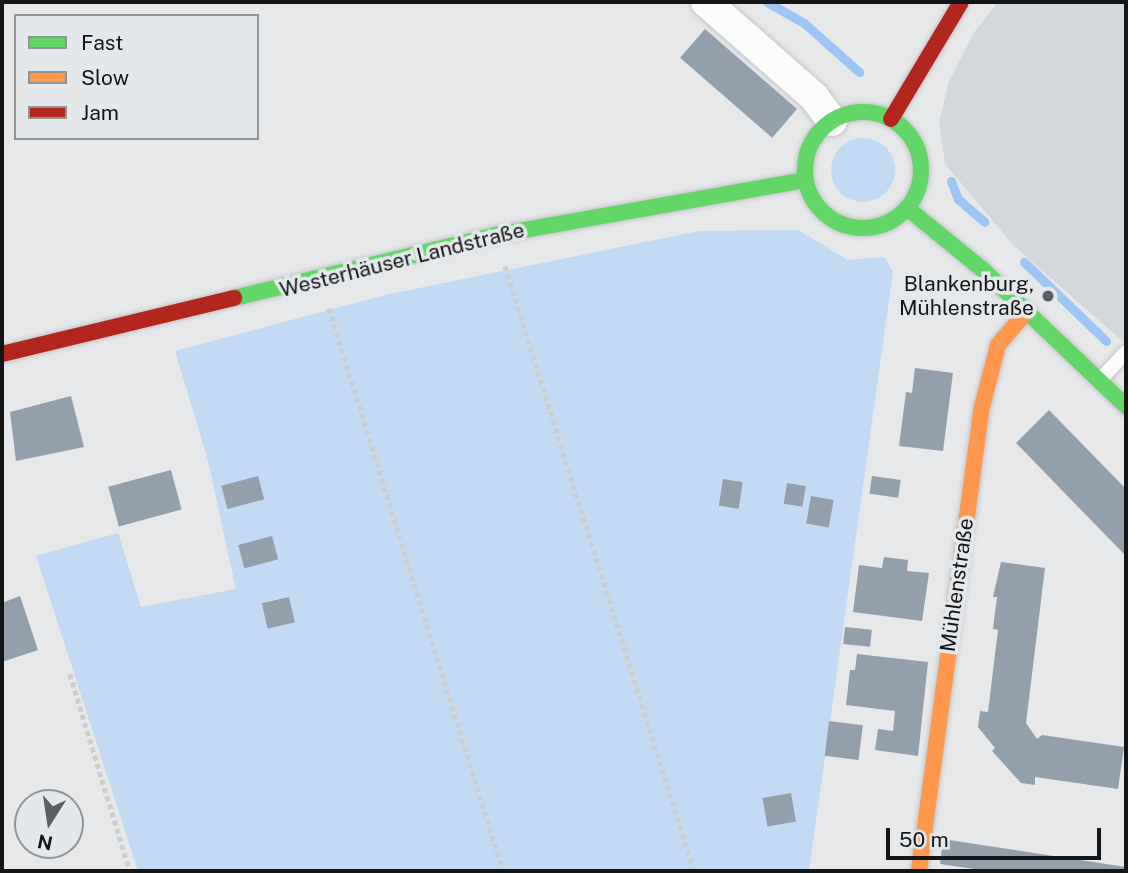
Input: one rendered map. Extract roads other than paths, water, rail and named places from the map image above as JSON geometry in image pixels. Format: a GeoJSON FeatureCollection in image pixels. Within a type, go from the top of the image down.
{"type":"FeatureCollection","features":[{"type":"Feature","properties":{"kind":"main road"},"geometry":{"type":"LineString","coordinates":[[891,119],[961,2]]}},
{"type":"Feature","properties":{"kind":"main road"},"geometry":{"type":"LineString","coordinates":[[861,112],[891,119],[910,136],[920,159],[919,185],[907,208],[881,225],[848,226],[820,209],[806,180],[810,146],[832,121],[861,112]]}},
{"type":"Feature","properties":{"kind":"main road","name":"Westerhäuser Landstraße"},"geometry":{"type":"LineString","coordinates":[[2,354],[322,280],[496,235],[806,180]]}},
{"type":"Feature","properties":{"kind":"main road"},"geometry":{"type":"LineString","coordinates":[[907,208],[1027,311],[1126,406]]}},
{"type":"Feature","properties":{"kind":"main road","name":"Mühlenstraße"},"geometry":{"type":"LineString","coordinates":[[919,871],[982,407],[998,345],[1027,311]]}},
{"type":"Feature","properties":{"kind":"street"},"geometry":{"type":"LineString","coordinates":[[706,2],[814,97],[832,121]]}},
{"type":"Feature","properties":{"kind":"lane"},"geometry":{"type":"LineString","coordinates":[[1100,380],[1126,352]]}},
{"type":"Feature","properties":{"kind":"waterway"},"geometry":{"type":"LineString","coordinates":[[767,2],[804,23],[859,72]]}},
{"type":"Feature","properties":{"kind":"waterway"},"geometry":{"type":"LineString","coordinates":[[951,181],[958,199],[984,222]]}},
{"type":"Feature","properties":{"kind":"waterway"},"geometry":{"type":"LineString","coordinates":[[1024,262],[1106,341]]}},
{"type":"Feature","properties":{"kind":"place","name":"Blankenburg, Mühlenstraße"},"geometry":{"type":"Point","coordinates":[1048,296]}}]}
